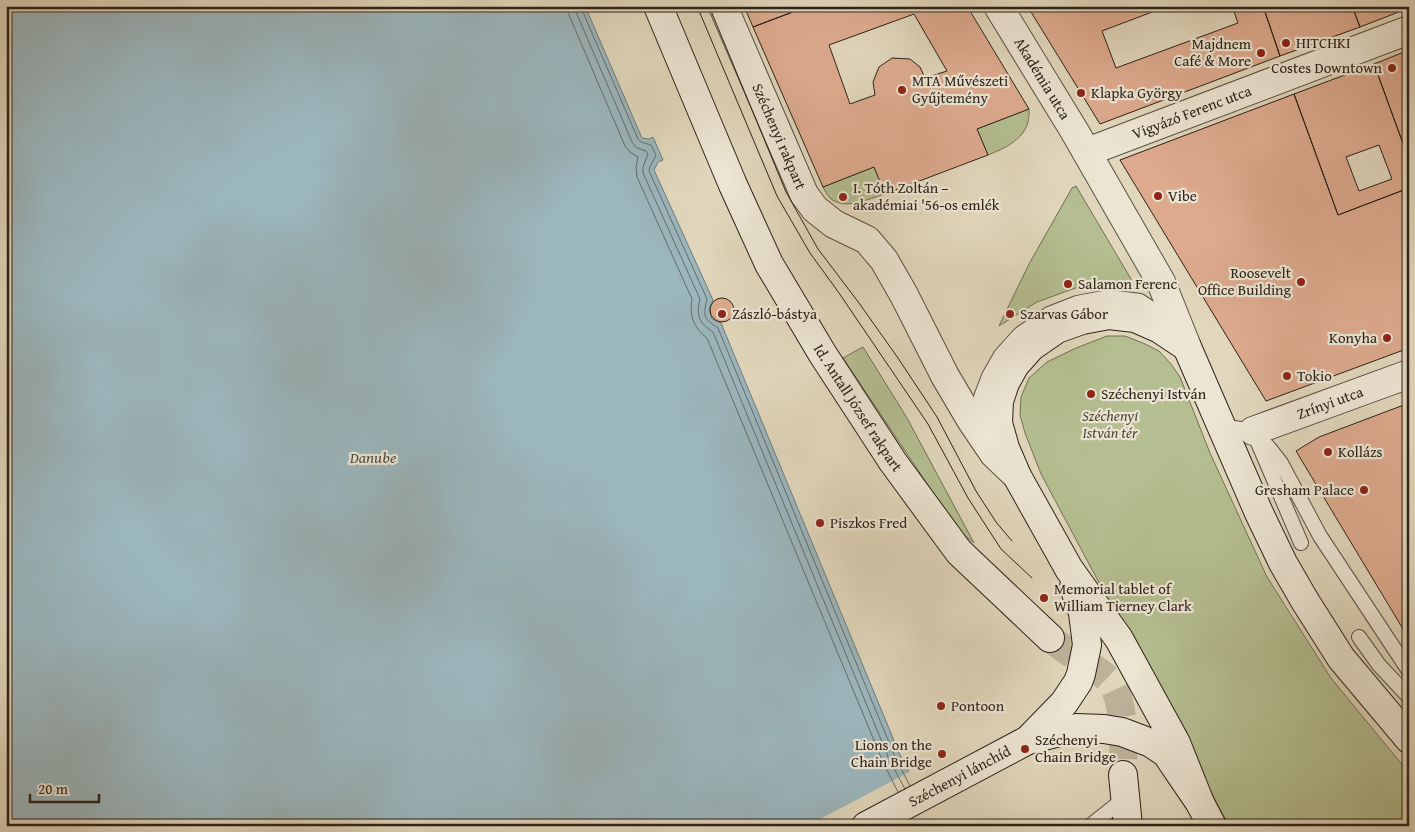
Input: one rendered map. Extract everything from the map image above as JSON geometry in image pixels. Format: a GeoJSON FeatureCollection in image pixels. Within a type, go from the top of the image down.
{"type":"FeatureCollection","features":[{"type":"Feature","properties":{"kind":"street","name":"Id. Antall József rakpart"},"geometry":{"type":"LineString","coordinates":[[658,6],[769,264],[822,353],[894,462],[959,552],[1050,638]]}},
{"type":"Feature","properties":{"kind":"street","name":"Széchenyi rakpart"},"geometry":{"type":"LineString","coordinates":[[723,6],[804,194],[815,210],[834,224],[867,240],[884,260],[970,420],[994,454],[1017,476]]}},
{"type":"Feature","properties":{"kind":"street","name":"Akadémia utca"},"geometry":{"type":"LineString","coordinates":[[998,6],[1087,152]]}},
{"type":"Feature","properties":{"kind":"street","name":"Vigyázó Ferenc utca"},"geometry":{"type":"LineString","coordinates":[[1087,152],[1409,30]]}},
{"type":"Feature","properties":{"kind":"street"},"geometry":{"type":"LineString","coordinates":[[1087,152],[1161,282],[1259,513],[1283,563],[1341,658],[1409,739]]}},
{"type":"Feature","properties":{"kind":"street"},"geometry":{"type":"LineString","coordinates":[[1187,347],[1160,329],[1135,318],[1109,315],[1082,320],[1057,329],[1031,347],[1015,365],[1005,383],[999,401],[998,423],[1005,448],[1017,476],[1068,569],[1119,639],[1176,743],[1206,814]]}},
{"type":"Feature","properties":{"kind":"street","name":"Zrínyi utca"},"geometry":{"type":"LineString","coordinates":[[1253,431],[1409,374]]}},
{"type":"Feature","properties":{"kind":"street","name":"Széchenyi lánchíd"},"geometry":{"type":"LineString","coordinates":[[1028,740],[1064,703],[1081,674],[1087,645],[1083,612],[1068,569]]}},
{"type":"Feature","properties":{"kind":"street","name":"Széchenyi lánchíd"},"geometry":{"type":"LineString","coordinates":[[866,826],[1028,740],[1076,728],[1122,732],[1151,743],[1166,753],[1206,814]]}},
{"type":"Feature","properties":{"kind":"street"},"geometry":{"type":"LineString","coordinates":[[1124,786],[1128,826]]}},
{"type":"Feature","properties":{"kind":"lane"},"geometry":{"type":"LineString","coordinates":[[1222,426],[1253,431],[1270,448],[1281,463],[1320,536],[1409,671]]}},
{"type":"Feature","properties":{"kind":"lane"},"geometry":{"type":"LineString","coordinates":[[1253,431],[1301,543]]}},
{"type":"Feature","properties":{"kind":"lane"},"geometry":{"type":"LineString","coordinates":[[1359,637],[1379,665],[1409,697]]}},
{"type":"Feature","properties":{"kind":"lane"},"geometry":{"type":"LineString","coordinates":[[1090,826],[1124,786]]}},
{"type":"Feature","properties":{"kind":"green space"},"geometry":{"type":"Polygon","coordinates":[[[1029,109],[1027,126],[1023,133],[1011,144],[988,155],[977,129],[1029,109]]]}},
{"type":"Feature","properties":{"kind":"green space"},"geometry":{"type":"Polygon","coordinates":[[[874,167],[885,194],[857,203],[843,204],[830,198],[823,187],[874,167]]]}},
{"type":"Feature","properties":{"kind":"green space"},"geometry":{"type":"Polygon","coordinates":[[[1076,186],[1131,279],[1130,283],[1099,283],[1081,286],[1037,302],[999,326],[1029,264],[1072,188],[1076,186]]]}},
{"type":"Feature","properties":{"kind":"green space","name":"Széchenyi István tér"},"geometry":{"type":"Polygon","coordinates":[[[1107,336],[1125,336],[1159,351],[1180,377],[1210,453],[1267,577],[1331,678],[1409,773],[1409,826],[1229,826],[1041,474],[1020,415],[1021,397],[1029,378],[1047,362],[1107,336]]]}},
{"type":"Feature","properties":{"kind":"green space"},"geometry":{"type":"Polygon","coordinates":[[[863,347],[907,418],[974,543],[958,530],[843,358],[863,347]]]}},
{"type":"Feature","properties":{"kind":"water","name":"Danube"},"geometry":{"type":"Polygon","coordinates":[[[6,6],[585,6],[642,138],[649,139],[653,137],[663,160],[658,162],[654,170],[713,300],[709,309],[712,319],[721,323],[900,755],[937,826],[6,826],[6,6]]]}},
{"type":"Feature","properties":{"kind":"pier"},"geometry":{"type":"Polygon","coordinates":[[[911,771],[935,818],[920,826],[807,826],[911,771]]]}},
{"type":"Feature","properties":{"kind":"building"},"geometry":{"type":"Polygon","coordinates":[[[744,6],[791,6],[793,12],[753,27],[744,6]]]}},
{"type":"Feature","properties":{"kind":"building"},"geometry":{"type":"Polygon","coordinates":[[[808,6],[967,6],[1029,109],[977,129],[988,155],[885,194],[874,167],[823,187],[753,27],[808,6]],[[914,14],[829,45],[850,104],[875,95],[873,82],[879,67],[892,58],[910,59],[920,67],[925,78],[947,71],[914,14]]]}},
{"type":"Feature","properties":{"kind":"building"},"geometry":{"type":"Polygon","coordinates":[[[1047,6],[1168,6],[1102,31],[1116,68],[1238,23],[1232,6],[1263,6],[1280,56],[1100,124],[1031,12],[1047,6]]]}},
{"type":"Feature","properties":{"kind":"building"},"geometry":{"type":"Polygon","coordinates":[[[1263,6],[1352,6],[1360,27],[1280,56],[1263,6]]]}},
{"type":"Feature","properties":{"kind":"building"},"geometry":{"type":"Polygon","coordinates":[[[1352,6],[1409,6],[1409,8],[1360,27],[1352,6]]]}},
{"type":"Feature","properties":{"kind":"building"},"geometry":{"type":"Polygon","coordinates":[[[1409,50],[1409,160],[1374,64],[1409,50]]]}},
{"type":"Feature","properties":{"kind":"building"},"geometry":{"type":"Polygon","coordinates":[[[1374,64],[1409,160],[1409,188],[1338,215],[1294,94],[1374,64]],[[1379,145],[1346,157],[1359,191],[1392,179],[1379,145]]]}},
{"type":"Feature","properties":{"kind":"building","name":"Roosevelt Office Building"},"geometry":{"type":"Polygon","coordinates":[[[1294,94],[1338,215],[1409,188],[1409,348],[1266,401],[1120,160],[1294,94]]]}},
{"type":"Feature","properties":{"kind":"building","name":"Zászló-bástya"},"geometry":{"type":"Polygon","coordinates":[[[722,298],[731,301],[734,310],[731,319],[722,322],[713,319],[710,310],[713,301],[722,298]]]}},
{"type":"Feature","properties":{"kind":"building","name":"Gresham Palace"},"geometry":{"type":"Polygon","coordinates":[[[1409,403],[1409,530],[1407,531],[1409,533],[1409,639],[1296,451],[1319,437],[1409,403]]]}},
{"type":"Feature","properties":{"kind":"tunnel"},"geometry":{"type":"LineString","coordinates":[[1050,638],[1100,672],[1113,687],[1121,710],[1123,775]]}},
{"type":"Feature","properties":{"kind":"tram line"},"geometry":{"type":"LineString","coordinates":[[697,6],[777,196],[810,253],[928,424],[968,498],[1001,549],[1032,578]]}},
{"type":"Feature","properties":{"kind":"tram line"},"geometry":{"type":"LineString","coordinates":[[709,6],[786,192],[818,249],[898,358],[937,417],[976,491],[996,522],[1012,541]]}},
{"type":"Feature","properties":{"kind":"place","name":"HITCHKI"},"geometry":{"type":"Point","coordinates":[1286,43]}},
{"type":"Feature","properties":{"kind":"place","name":"Majdnem Café & More"},"geometry":{"type":"Point","coordinates":[1261,53]}},
{"type":"Feature","properties":{"kind":"place","name":"Costes Downtown"},"geometry":{"type":"Point","coordinates":[1392,68]}},
{"type":"Feature","properties":{"kind":"place","name":"MTA Művészeti Gyűjtemény"},"geometry":{"type":"Point","coordinates":[902,90]}},
{"type":"Feature","properties":{"kind":"place","name":"Klapka György"},"geometry":{"type":"Point","coordinates":[1081,93]}},
{"type":"Feature","properties":{"kind":"place","name":"Vibe"},"geometry":{"type":"Point","coordinates":[1158,196]}},
{"type":"Feature","properties":{"kind":"place","name":"I. Tóth Zoltán – akadémiai '56-os emlék"},"geometry":{"type":"Point","coordinates":[843,197]}},
{"type":"Feature","properties":{"kind":"place","name":"Roosevelt Office Building"},"geometry":{"type":"Point","coordinates":[1301,282]}},
{"type":"Feature","properties":{"kind":"place","name":"Salamon Ferenc"},"geometry":{"type":"Point","coordinates":[1068,284]}},
{"type":"Feature","properties":{"kind":"place","name":"Zászló-bástya"},"geometry":{"type":"Point","coordinates":[722,314]}},
{"type":"Feature","properties":{"kind":"place","name":"Szarvas Gábor"},"geometry":{"type":"Point","coordinates":[1010,314]}},
{"type":"Feature","properties":{"kind":"place","name":"Konyha"},"geometry":{"type":"Point","coordinates":[1387,338]}},
{"type":"Feature","properties":{"kind":"place","name":"Tokio"},"geometry":{"type":"Point","coordinates":[1287,376]}},
{"type":"Feature","properties":{"kind":"place","name":"Széchenyi István"},"geometry":{"type":"Point","coordinates":[1091,394]}},
{"type":"Feature","properties":{"kind":"place","name":"Kollázs"},"geometry":{"type":"Point","coordinates":[1328,452]}},
{"type":"Feature","properties":{"kind":"place","name":"Gresham Palace"},"geometry":{"type":"Point","coordinates":[1364,490]}},
{"type":"Feature","properties":{"kind":"place","name":"Piszkos Fred"},"geometry":{"type":"Point","coordinates":[820,523]}},
{"type":"Feature","properties":{"kind":"place","name":"Memorial tablet of William Tierney Clark"},"geometry":{"type":"Point","coordinates":[1044,598]}},
{"type":"Feature","properties":{"kind":"place","name":"Pontoon"},"geometry":{"type":"Point","coordinates":[941,706]}},
{"type":"Feature","properties":{"kind":"place","name":"Széchenyi Chain Bridge"},"geometry":{"type":"Point","coordinates":[1025,749]}},
{"type":"Feature","properties":{"kind":"place","name":"Lions on the Chain Bridge"},"geometry":{"type":"Point","coordinates":[942,754]}}]}
